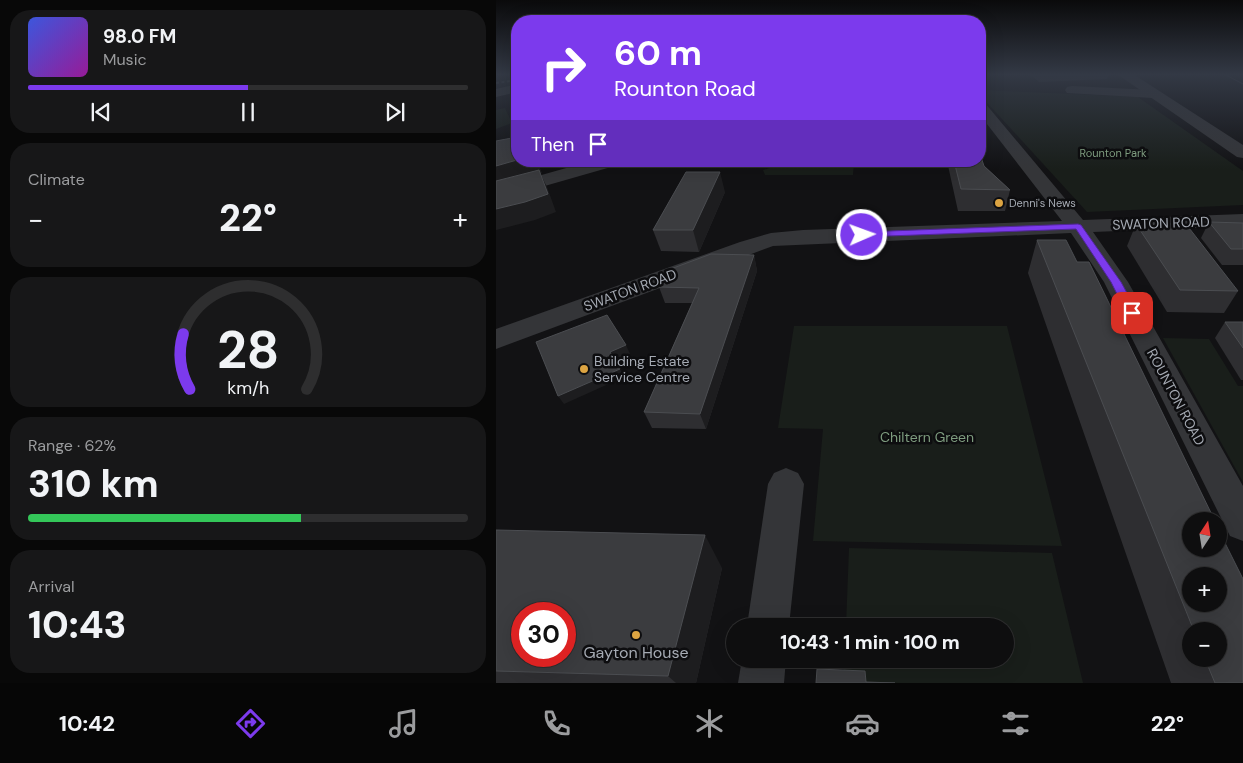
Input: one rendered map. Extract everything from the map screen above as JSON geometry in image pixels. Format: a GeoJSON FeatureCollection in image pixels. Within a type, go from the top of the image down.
{"type":"FeatureCollection","features":[{"type":"Feature","properties":{"kind":"street"},"geometry":{"type":"LineString","coordinates":[[1172,106],[1243,153]]}},
{"type":"Feature","properties":{"kind":"street","name":"ROUNTON ROAD"},"geometry":{"type":"LineString","coordinates":[[986,113],[1078,227],[1116,282],[1243,522]]}},
{"type":"Feature","properties":{"kind":"street"},"geometry":{"type":"LineString","coordinates":[[496,194],[589,167]]}},
{"type":"Feature","properties":{"kind":"street","name":"SWATON ROAD"},"geometry":{"type":"LineString","coordinates":[[496,339],[710,260],[771,240],[803,237],[1243,220]]}},
{"type":"Feature","properties":{"kind":"street"},"geometry":{"type":"LineString","coordinates":[[769,618],[786,484]]}},
{"type":"Feature","properties":{"kind":"street"},"geometry":{"type":"LineString","coordinates":[[761,683],[763,668]]}},
{"type":"Feature","properties":{"kind":"green space","name":"Rounton Park"},"geometry":{"type":"Polygon","coordinates":[[[990,106],[1151,106],[1243,171],[1243,205],[1087,212],[990,106]]]}},
{"type":"Feature","properties":{"kind":"green space"},"geometry":{"type":"Polygon","coordinates":[[[505,108],[511,123],[496,129],[496,110],[505,108]]]}},
{"type":"Feature","properties":{"kind":"green space"},"geometry":{"type":"Polygon","coordinates":[[[774,167],[854,167],[853,175],[765,175],[763,170],[774,167]]]}},
{"type":"Feature","properties":{"kind":"green space","name":"Chiltern Green"},"geometry":{"type":"Polygon","coordinates":[[[794,326],[1007,326],[1062,546],[813,541],[823,429],[778,428],[794,326]]]}},
{"type":"Feature","properties":{"kind":"green space"},"geometry":{"type":"Polygon","coordinates":[[[1163,338],[1209,339],[1238,386],[1243,386],[1243,482],[1163,338]]]}},
{"type":"Feature","properties":{"kind":"green space"},"geometry":{"type":"Polygon","coordinates":[[[849,548],[1052,553],[1083,683],[843,683],[844,668],[1014,668],[1014,618],[846,618],[849,548]]]}},
{"type":"Feature","properties":{"kind":"building"},"geometry":{"type":"Polygon","coordinates":[[[511,138],[511,162],[496,166],[496,141],[511,138]]]}},
{"type":"Feature","properties":{"kind":"building"},"geometry":{"type":"Polygon","coordinates":[[[956,167],[985,167],[1010,190],[961,189],[956,167]]]}},
{"type":"Feature","properties":{"kind":"building"},"geometry":{"type":"Polygon","coordinates":[[[539,170],[548,194],[496,209],[496,181],[539,170]]]}},
{"type":"Feature","properties":{"kind":"building"},"geometry":{"type":"Polygon","coordinates":[[[686,172],[720,172],[693,230],[653,230],[686,172]]]}},
{"type":"Feature","properties":{"kind":"building"},"geometry":{"type":"Polygon","coordinates":[[[1209,222],[1243,223],[1243,249],[1231,249],[1209,222]]]}},
{"type":"Feature","properties":{"kind":"building"},"geometry":{"type":"Polygon","coordinates":[[[1136,224],[1186,224],[1238,291],[1180,290],[1136,224]]]}},
{"type":"Feature","properties":{"kind":"building"},"geometry":{"type":"Polygon","coordinates":[[[1037,240],[1066,240],[1077,262],[1089,262],[1211,512],[1182,512],[1182,558],[1227,558],[1227,547],[1243,579],[1243,683],[1215,683],[1208,667],[1227,667],[1227,622],[1190,622],[1186,612],[1227,612],[1227,567],[1182,567],[1182,601],[1037,240]]]}},
{"type":"Feature","properties":{"kind":"building"},"geometry":{"type":"Polygon","coordinates":[[[711,254],[754,255],[700,414],[644,412],[699,288],[659,287],[668,270],[711,254]]]}},
{"type":"Feature","properties":{"kind":"building","name":"Building Estate Service Centre"},"geometry":{"type":"Polygon","coordinates":[[[607,315],[626,345],[610,352],[620,369],[558,396],[536,342],[607,315]]]}},
{"type":"Feature","properties":{"kind":"building"},"geometry":{"type":"Polygon","coordinates":[[[1225,322],[1243,322],[1243,348],[1225,322]]]}},
{"type":"Feature","properties":{"kind":"building","name":"Gayton House"},"geometry":{"type":"Polygon","coordinates":[[[496,530],[705,535],[668,676],[496,671],[496,530]]]}},
{"type":"Feature","properties":{"kind":"building"},"geometry":{"type":"Polygon","coordinates":[[[817,669],[865,671],[866,682],[895,683],[816,683],[817,669]]]}},
{"type":"Feature","properties":{"kind":"place","name":"Denni's News"},"geometry":{"type":"Point","coordinates":[999,203]}},
{"type":"Feature","properties":{"kind":"place","name":"Building Estate Service Centre"},"geometry":{"type":"Point","coordinates":[584,369]}},
{"type":"Feature","properties":{"kind":"place","name":"Gayton House"},"geometry":{"type":"Point","coordinates":[636,635]}},
{"type":"Feature","properties":{"kind":"route"},"geometry":{"type":"LineString","coordinates":[[862,235],[1078,227],[1116,282],[1132,313]]}}]}
